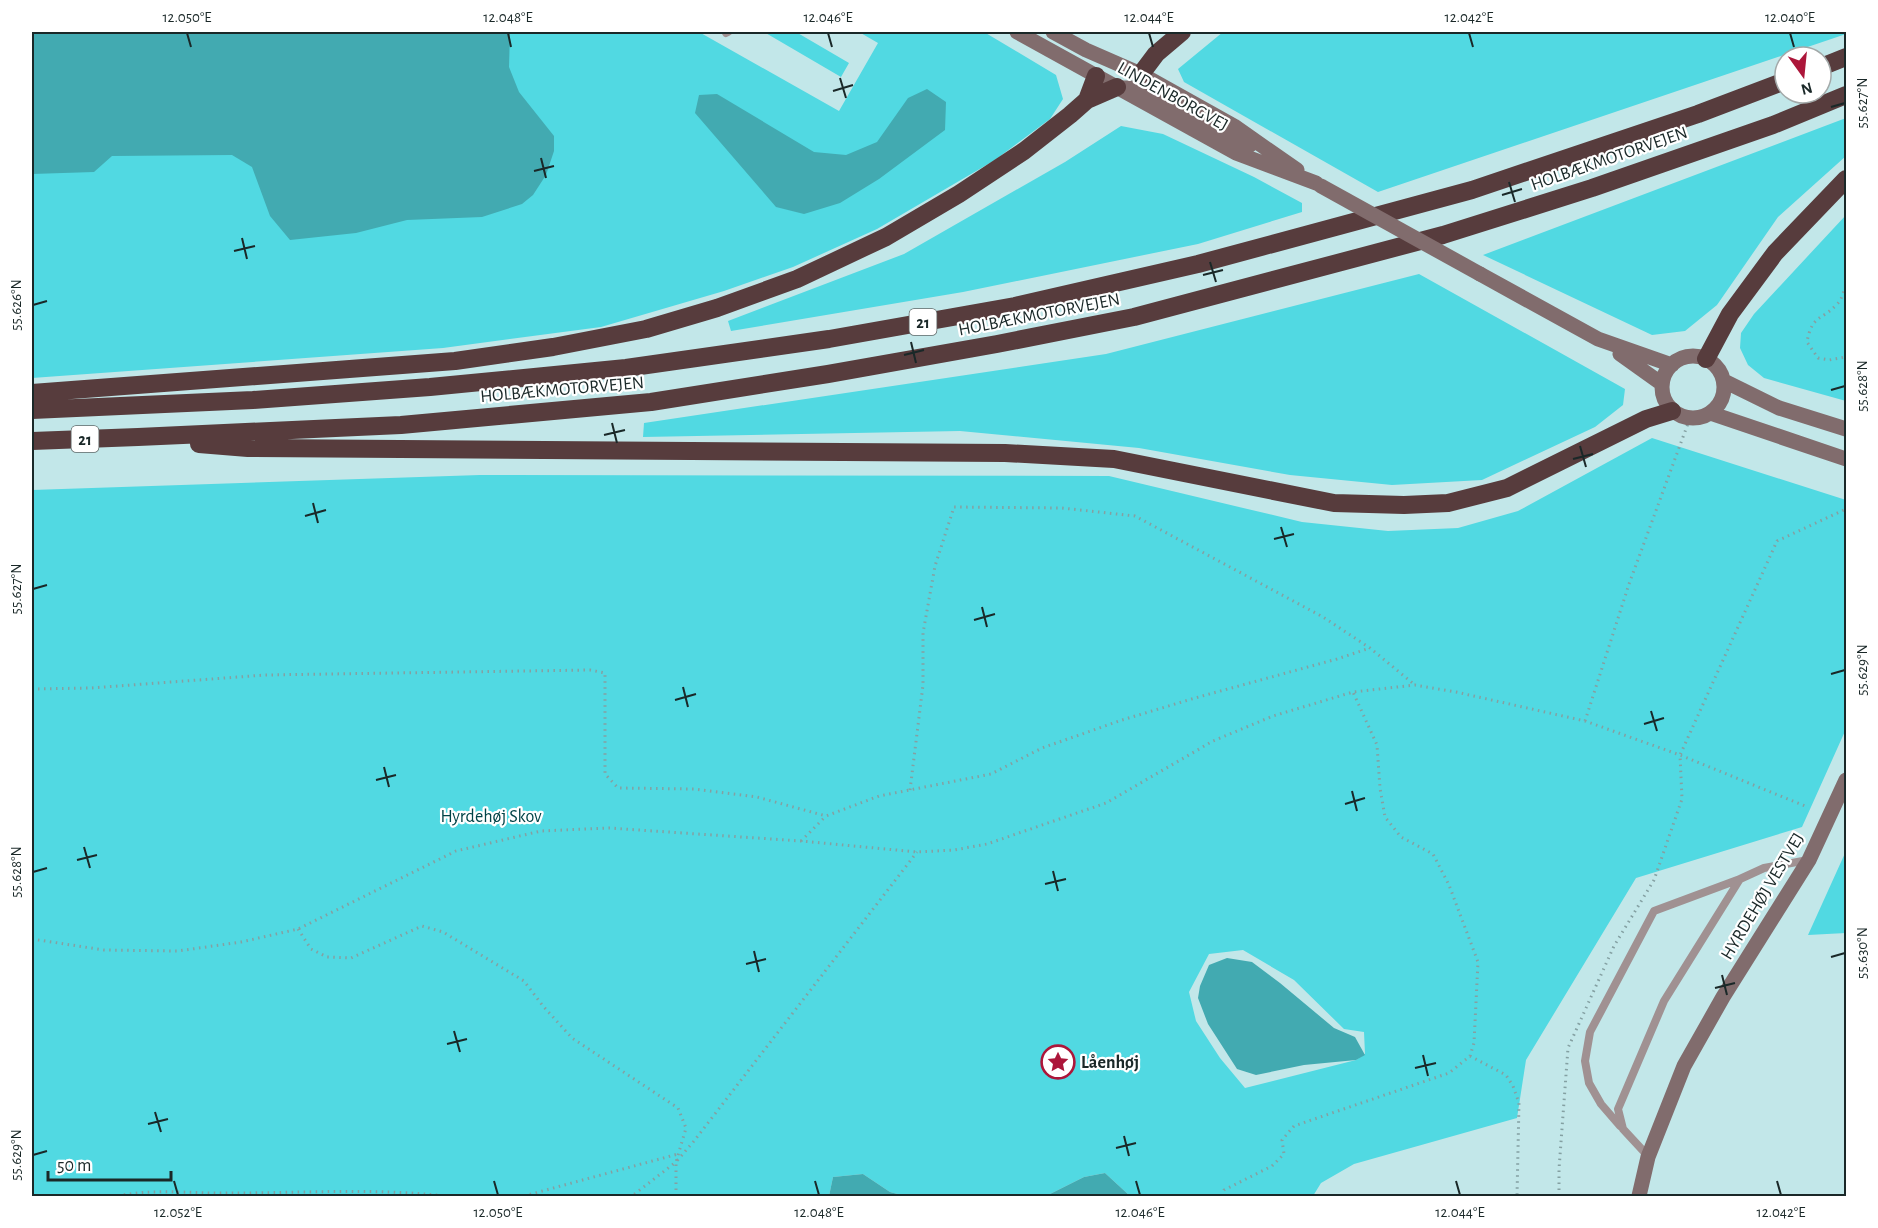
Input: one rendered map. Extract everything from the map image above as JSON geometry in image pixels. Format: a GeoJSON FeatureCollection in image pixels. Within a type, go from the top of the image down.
{"type":"FeatureCollection","features":[{"type":"Feature","properties":{"kind":"highway"},"geometry":{"type":"LineString","coordinates":[[1140,88],[1156,54],[1182,32]]}},
{"type":"Feature","properties":{"kind":"highway"},"geometry":{"type":"LineString","coordinates":[[1087,100],[1096,76]]}},
{"type":"Feature","properties":{"kind":"highway","name":"HOLBÆKMOTORVEJEN"},"geometry":{"type":"LineString","coordinates":[[32,410],[253,400],[430,387],[626,368],[828,339],[1015,306],[1198,264],[1472,190],[1698,114],[1773,86]]}},
{"type":"Feature","properties":{"kind":"highway"},"geometry":{"type":"LineString","coordinates":[[32,393],[454,360],[553,347],[646,329],[717,308],[797,279],[886,237],[959,194],[1024,151],[1087,100],[1117,87]]}},
{"type":"Feature","properties":{"kind":"highway","name":"HOLBÆKMOTORVEJEN"},"geometry":{"type":"LineString","coordinates":[[32,441],[401,425],[651,402],[840,372],[1100,324],[1293,276],[1443,235],[1592,188],[1773,125],[1846,95]]}},
{"type":"Feature","properties":{"kind":"highway"},"geometry":{"type":"LineString","coordinates":[[1706,359],[1730,314],[1775,253],[1846,178]]}},
{"type":"Feature","properties":{"kind":"highway"},"geometry":{"type":"LineString","coordinates":[[138,437],[248,448],[1005,453],[1114,459],[1334,503],[1404,505],[1448,503],[1507,488],[1646,419],[1672,411]]}},
{"type":"Feature","properties":{"kind":"main road","name":"LINDENBORGVEJ"},"geometry":{"type":"LineString","coordinates":[[1017,32],[1117,87]]}},
{"type":"Feature","properties":{"kind":"main road","name":"LINDENBORGVEJ"},"geometry":{"type":"LineString","coordinates":[[1053,32],[1086,50],[1236,153],[1319,185]]}},
{"type":"Feature","properties":{"kind":"main road"},"geometry":{"type":"LineString","coordinates":[[1117,87],[1140,88]]}},
{"type":"Feature","properties":{"kind":"main road","name":"LINDENBORGVEJ"},"geometry":{"type":"LineString","coordinates":[[1140,88],[1234,126],[1319,185],[1598,339],[1662,384]]}},
{"type":"Feature","properties":{"kind":"main road","name":"LINDENBORGVEJ"},"geometry":{"type":"LineString","coordinates":[[1598,339],[1672,365]]}},
{"type":"Feature","properties":{"kind":"main road"},"geometry":{"type":"LineString","coordinates":[[1697,357],[1706,359],[1718,368],[1724,381],[1722,400],[1710,413],[1701,418],[1680,416],[1672,411],[1662,394],[1664,377],[1679,359],[1697,357]]}},
{"type":"Feature","properties":{"kind":"main road"},"geometry":{"type":"LineString","coordinates":[[1724,381],[1779,408],[1846,429]]}},
{"type":"Feature","properties":{"kind":"main road"},"geometry":{"type":"LineString","coordinates":[[1710,413],[1846,459]]}},
{"type":"Feature","properties":{"kind":"main road","name":"HYRDEHØJ VESTVEJ"},"geometry":{"type":"LineString","coordinates":[[1639,1197],[1648,1156],[1684,1066],[1723,997],[1809,860],[1846,780]]}},
{"type":"Feature","properties":{"kind":"lane"},"geometry":{"type":"LineString","coordinates":[[1648,1156],[1601,1104],[1589,1083],[1585,1061],[1590,1032],[1654,911],[1764,868],[1809,860]]}},
{"type":"Feature","properties":{"kind":"lane"},"geometry":{"type":"LineString","coordinates":[[1623,1129],[1618,1109],[1664,1001],[1740,879]]}},
{"type":"Feature","properties":{"kind":"path"},"geometry":{"type":"LineString","coordinates":[[1846,286],[1839,303],[1811,326],[1807,342],[1818,358],[1829,360],[1846,357]]}},
{"type":"Feature","properties":{"kind":"path"},"geometry":{"type":"LineString","coordinates":[[1585,721],[1629,584],[1690,418]]}},
{"type":"Feature","properties":{"kind":"path"},"geometry":{"type":"LineString","coordinates":[[910,790],[923,685],[923,633],[935,566],[954,507],[1062,508],[1135,516],[1323,617],[1370,648],[1416,685]]}},
{"type":"Feature","properties":{"kind":"path"},"geometry":{"type":"LineString","coordinates":[[1680,755],[1777,541],[1846,509]]}},
{"type":"Feature","properties":{"kind":"path"},"geometry":{"type":"LineString","coordinates":[[801,841],[826,816],[879,796],[991,774],[1042,748],[1122,720],[1370,648]]}},
{"type":"Feature","properties":{"kind":"path"},"geometry":{"type":"LineString","coordinates":[[32,689],[91,688],[265,675],[590,670],[605,673],[604,774],[618,788],[694,789],[757,797],[826,816]]}},
{"type":"Feature","properties":{"kind":"path"},"geometry":{"type":"LineString","coordinates":[[32,939],[104,950],[178,951],[241,942],[298,929],[456,851],[541,831],[609,828],[801,841],[917,852],[954,850],[987,844],[1106,803],[1213,741],[1273,716],[1353,692],[1416,685],[1585,721],[1680,755],[1805,806]]}},
{"type":"Feature","properties":{"kind":"path"},"geometry":{"type":"LineString","coordinates":[[1222,1197],[1224,1190],[1272,1166],[1284,1154],[1282,1140],[1294,1126],[1449,1072],[1470,1056],[1474,1043],[1478,962],[1449,885],[1433,854],[1401,837],[1385,817],[1377,745],[1353,692]]}},
{"type":"Feature","properties":{"kind":"path"},"geometry":{"type":"LineString","coordinates":[[632,1197],[676,1162],[694,1141],[917,852]]}},
{"type":"Feature","properties":{"kind":"path"},"geometry":{"type":"LineString","coordinates":[[298,929],[311,949],[327,957],[351,958],[422,926],[443,932],[524,981],[572,1038],[678,1108],[686,1128],[676,1162],[676,1197]]}},
{"type":"Feature","properties":{"kind":"path"},"geometry":{"type":"LineString","coordinates":[[1470,1056],[1506,1075],[1519,1103],[1517,1197]]}},
{"type":"Feature","properties":{"kind":"path"},"geometry":{"type":"LineString","coordinates":[[524,1197],[678,1154]]}},
{"type":"Feature","properties":{"kind":"path"},"geometry":{"type":"LineString","coordinates":[[118,1197],[135,1192],[372,1191],[446,1197]]}},
{"type":"Feature","properties":{"kind":"green space"},"geometry":{"type":"Polygon","coordinates":[[[32,32],[699,32],[839,111],[878,43],[859,32],[984,32],[1056,75],[1063,99],[1050,119],[995,160],[877,229],[793,267],[724,291],[601,327],[443,348],[32,378],[32,32]]]}},
{"type":"Feature","properties":{"kind":"green space"},"geometry":{"type":"Polygon","coordinates":[[[764,32],[796,32],[849,63],[841,77],[764,32]]]}},
{"type":"Feature","properties":{"kind":"green space"},"geometry":{"type":"Polygon","coordinates":[[[1223,32],[1846,32],[1846,34],[1813,45],[1773,45],[1773,59],[1378,192],[1184,82],[1178,69],[1223,32]]]}},
{"type":"Feature","properties":{"kind":"green space"},"geometry":{"type":"Polygon","coordinates":[[[1846,118],[1846,156],[1778,217],[1717,305],[1685,331],[1652,335],[1483,255],[1846,118]]]}},
{"type":"Feature","properties":{"kind":"green space"},"geometry":{"type":"Polygon","coordinates":[[[1121,126],[1163,134],[1254,177],[1302,203],[1302,212],[1198,244],[963,292],[731,331],[728,321],[904,254],[1065,162],[1121,126]]]}},
{"type":"Feature","properties":{"kind":"green space"},"geometry":{"type":"Polygon","coordinates":[[[1846,215],[1846,401],[1764,378],[1748,365],[1740,348],[1741,333],[1754,314],[1846,215]]]}},
{"type":"Feature","properties":{"kind":"green space"},"geometry":{"type":"Polygon","coordinates":[[[1419,274],[1625,389],[1623,405],[1595,427],[1482,480],[1392,485],[1290,475],[1139,448],[960,431],[643,437],[644,423],[1106,354],[1419,274]]]}},
{"type":"Feature","properties":{"kind":"green space","name":"Hyrdehøj Skov"},"geometry":{"type":"Polygon","coordinates":[[[1652,438],[1846,500],[1846,729],[1802,827],[1636,878],[1526,1060],[1517,1118],[1354,1164],[1321,1183],[1313,1196],[1130,1196],[1105,1173],[1084,1177],[1046,1196],[905,1196],[890,1192],[863,1174],[833,1177],[829,1196],[32,1196],[32,490],[480,475],[1109,476],[1302,522],[1388,531],[1458,528],[1518,511],[1652,438]],[[1243,950],[1209,954],[1189,992],[1196,1021],[1220,1058],[1245,1088],[1356,1060],[1365,1054],[1364,1032],[1344,1029],[1294,980],[1243,950]]]}},
{"type":"Feature","properties":{"kind":"green space"},"geometry":{"type":"Polygon","coordinates":[[[1846,851],[1846,933],[1808,935],[1846,851]]]}},
{"type":"Feature","properties":{"kind":"shaded area"},"geometry":{"type":"Polygon","coordinates":[[[32,32],[510,32],[509,67],[519,92],[554,136],[554,151],[546,175],[533,195],[522,204],[482,217],[407,220],[356,233],[290,240],[270,216],[252,167],[232,155],[112,156],[94,172],[32,174],[32,32]]]}},
{"type":"Feature","properties":{"kind":"shaded area"},"geometry":{"type":"Polygon","coordinates":[[[927,89],[946,102],[945,130],[879,179],[840,203],[804,214],[776,207],[695,113],[699,95],[717,94],[814,152],[846,155],[877,142],[908,98],[927,89]]]}},
{"type":"Feature","properties":{"kind":"shaded area"},"geometry":{"type":"Polygon","coordinates":[[[1227,958],[1252,962],[1334,1028],[1355,1037],[1365,1055],[1356,1060],[1304,1065],[1256,1075],[1237,1069],[1208,1024],[1198,998],[1200,986],[1209,965],[1227,958]]]}},
{"type":"Feature","properties":{"kind":"shaded area"},"geometry":{"type":"Polygon","coordinates":[[[1105,1173],[1130,1196],[1046,1196],[1084,1177],[1105,1173]]]}},
{"type":"Feature","properties":{"kind":"shaded area"},"geometry":{"type":"Polygon","coordinates":[[[863,1174],[890,1192],[905,1196],[829,1196],[833,1177],[863,1174]]]}},
{"type":"Feature","properties":{"kind":"place","name":"Låenhøj"},"geometry":{"type":"Point","coordinates":[1058,1062]}}]}
